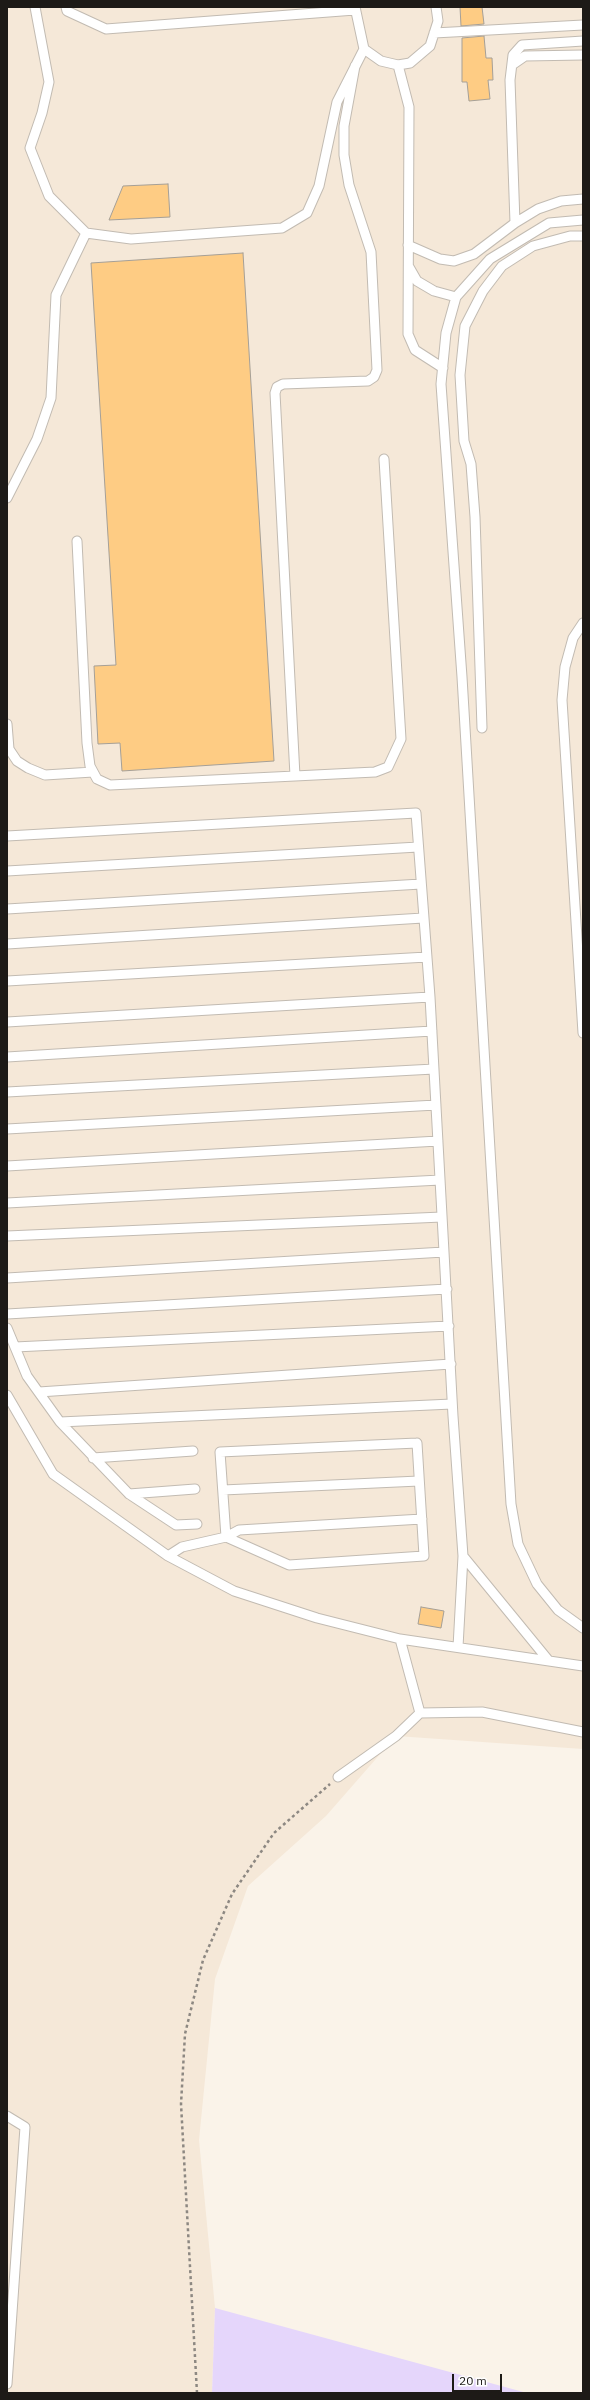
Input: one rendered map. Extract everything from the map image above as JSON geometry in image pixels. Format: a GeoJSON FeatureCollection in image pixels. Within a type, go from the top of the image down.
{"type":"FeatureCollection","features":[{"type":"Feature","properties":{"kind":"lane"},"geometry":{"type":"LineString","coordinates":[[35,7],[49,82],[42,113],[30,148],[49,196],[86,233],[131,239],[282,228],[307,213],[319,186],[337,102],[364,49],[355,9],[106,29],[67,11],[66,7]]}},
{"type":"Feature","properties":{"kind":"lane"},"geometry":{"type":"LineString","coordinates":[[364,49],[381,61],[398,65],[410,63],[430,46],[438,22],[436,7]]}},
{"type":"Feature","properties":{"kind":"lane"},"geometry":{"type":"LineString","coordinates":[[434,33],[583,25]]}},
{"type":"Feature","properties":{"kind":"lane"},"geometry":{"type":"LineString","coordinates":[[515,223],[510,80],[513,55],[522,45],[583,41]]}},
{"type":"Feature","properties":{"kind":"lane"},"geometry":{"type":"LineString","coordinates":[[512,65],[525,56],[583,54]]}},
{"type":"Feature","properties":{"kind":"lane"},"geometry":{"type":"LineString","coordinates":[[398,65],[409,108],[408,334],[415,350],[443,368]]}},
{"type":"Feature","properties":{"kind":"lane"},"geometry":{"type":"LineString","coordinates":[[295,776],[275,393],[277,387],[283,384],[368,381],[374,377],[377,370],[371,252],[349,185],[344,155],[344,126],[355,66]]}},
{"type":"Feature","properties":{"kind":"lane"},"geometry":{"type":"LineString","coordinates":[[408,245],[440,259],[454,261],[474,254],[515,223],[538,209],[562,201],[583,200]]}},
{"type":"Feature","properties":{"kind":"lane"},"geometry":{"type":"LineString","coordinates":[[583,220],[549,223],[490,259],[456,297],[446,333],[441,384],[462,685],[511,1504],[518,1544],[537,1584],[558,1610],[583,1628]]}},
{"type":"Feature","properties":{"kind":"lane"},"geometry":{"type":"LineString","coordinates":[[7,498],[38,439],[51,398],[56,295],[86,233]]}},
{"type":"Feature","properties":{"kind":"lane"},"geometry":{"type":"LineString","coordinates":[[482,728],[475,517],[471,464],[464,442],[460,375],[465,326],[483,291],[502,266],[533,246],[570,236],[583,236]]}},
{"type":"Feature","properties":{"kind":"lane"},"geometry":{"type":"LineString","coordinates":[[409,265],[417,281],[434,291],[456,297]]}},
{"type":"Feature","properties":{"kind":"lane"},"geometry":{"type":"LineString","coordinates":[[78,541],[87,743],[90,766],[97,779],[110,785],[375,772],[388,767],[401,739],[384,459]]}},
{"type":"Feature","properties":{"kind":"lane"},"geometry":{"type":"LineString","coordinates":[[583,623],[573,638],[565,667],[562,700],[583,1033]]}},
{"type":"Feature","properties":{"kind":"lane"},"geometry":{"type":"LineString","coordinates":[[7,724],[9,749],[17,761],[28,768],[45,775],[93,772]]}},
{"type":"Feature","properties":{"kind":"lane"},"geometry":{"type":"LineString","coordinates":[[7,836],[416,813],[430,997],[449,1326],[452,1404],[463,1556],[458,1648]]}},
{"type":"Feature","properties":{"kind":"lane"},"geometry":{"type":"LineString","coordinates":[[7,870],[418,848]]}},
{"type":"Feature","properties":{"kind":"lane"},"geometry":{"type":"LineString","coordinates":[[7,909],[421,884]]}},
{"type":"Feature","properties":{"kind":"lane"},"geometry":{"type":"LineString","coordinates":[[7,944],[424,918]]}},
{"type":"Feature","properties":{"kind":"lane"},"geometry":{"type":"LineString","coordinates":[[7,981],[427,958]]}},
{"type":"Feature","properties":{"kind":"lane"},"geometry":{"type":"LineString","coordinates":[[7,1022],[430,997]]}},
{"type":"Feature","properties":{"kind":"lane"},"geometry":{"type":"LineString","coordinates":[[7,1057],[432,1031]]}},
{"type":"Feature","properties":{"kind":"lane"},"geometry":{"type":"LineString","coordinates":[[7,1092],[434,1069]]}},
{"type":"Feature","properties":{"kind":"lane"},"geometry":{"type":"LineString","coordinates":[[7,1129],[436,1105]]}},
{"type":"Feature","properties":{"kind":"lane"},"geometry":{"type":"LineString","coordinates":[[7,1166],[438,1141]]}},
{"type":"Feature","properties":{"kind":"lane"},"geometry":{"type":"LineString","coordinates":[[7,1203],[440,1180]]}},
{"type":"Feature","properties":{"kind":"lane"},"geometry":{"type":"LineString","coordinates":[[7,1236],[442,1217]]}},
{"type":"Feature","properties":{"kind":"lane"},"geometry":{"type":"LineString","coordinates":[[7,1278],[444,1252]]}},
{"type":"Feature","properties":{"kind":"lane"},"geometry":{"type":"LineString","coordinates":[[7,1314],[446,1289]]}},
{"type":"Feature","properties":{"kind":"lane"},"geometry":{"type":"LineString","coordinates":[[15,1347],[449,1326]]}},
{"type":"Feature","properties":{"kind":"lane"},"geometry":{"type":"LineString","coordinates":[[7,1328],[27,1376],[60,1422],[93,1458],[129,1494],[176,1525],[197,1524]]}},
{"type":"Feature","properties":{"kind":"lane"},"geometry":{"type":"LineString","coordinates":[[39,1392],[451,1364]]}},
{"type":"Feature","properties":{"kind":"lane"},"geometry":{"type":"LineString","coordinates":[[7,1395],[53,1474],[168,1556],[234,1591],[316,1618],[400,1639],[583,1666]]}},
{"type":"Feature","properties":{"kind":"lane"},"geometry":{"type":"LineString","coordinates":[[60,1422],[452,1404]]}},
{"type":"Feature","properties":{"kind":"lane"},"geometry":{"type":"LineString","coordinates":[[417,1443],[424,1556],[289,1565],[226,1537],[220,1452],[417,1443]]}},
{"type":"Feature","properties":{"kind":"lane"},"geometry":{"type":"LineString","coordinates":[[93,1458],[193,1451]]}},
{"type":"Feature","properties":{"kind":"lane"},"geometry":{"type":"LineString","coordinates":[[223,1490],[419,1481]]}},
{"type":"Feature","properties":{"kind":"lane"},"geometry":{"type":"LineString","coordinates":[[129,1494],[195,1489]]}},
{"type":"Feature","properties":{"kind":"lane"},"geometry":{"type":"LineString","coordinates":[[168,1556],[182,1547],[226,1537],[239,1530],[422,1519]]}},
{"type":"Feature","properties":{"kind":"lane"},"geometry":{"type":"LineString","coordinates":[[463,1556],[549,1661]]}},
{"type":"Feature","properties":{"kind":"lane"},"geometry":{"type":"LineString","coordinates":[[400,1639],[420,1713]]}},
{"type":"Feature","properties":{"kind":"lane"},"geometry":{"type":"LineString","coordinates":[[338,1777],[396,1736],[420,1713],[482,1712],[583,1732]]}},
{"type":"Feature","properties":{"kind":"lane"},"geometry":{"type":"LineString","coordinates":[[7,2116],[25,2127],[7,2384]]}},
{"type":"Feature","properties":{"kind":"path"},"geometry":{"type":"LineString","coordinates":[[197,2393],[181,2104],[186,2034],[203,1960],[232,1894],[274,1833],[338,1777]]}},
{"type":"Feature","properties":{"kind":"shaded area"},"geometry":{"type":"Polygon","coordinates":[[[7,7],[583,7],[583,1749],[396,1736],[326,1816],[248,1886],[215,1979],[199,2140],[215,2308],[212,2393],[7,2393],[7,7]]]}},
{"type":"Feature","properties":{"kind":"shaded area"},"geometry":{"type":"Polygon","coordinates":[[[215,2308],[527,2393],[212,2393],[215,2308]]]}},
{"type":"Feature","properties":{"kind":"building"},"geometry":{"type":"Polygon","coordinates":[[[460,7],[482,7],[484,24],[461,26],[460,7]]]}},
{"type":"Feature","properties":{"kind":"building"},"geometry":{"type":"Polygon","coordinates":[[[484,36],[486,58],[492,58],[493,80],[488,80],[490,99],[469,101],[467,82],[462,82],[462,38],[484,36]]]}},
{"type":"Feature","properties":{"kind":"building"},"geometry":{"type":"Polygon","coordinates":[[[168,184],[170,217],[109,220],[123,186],[168,184]]]}},
{"type":"Feature","properties":{"kind":"building"},"geometry":{"type":"Polygon","coordinates":[[[243,253],[274,761],[122,771],[120,743],[98,744],[94,666],[116,665],[91,263],[243,253]]]}},
{"type":"Feature","properties":{"kind":"building"},"geometry":{"type":"Polygon","coordinates":[[[421,1607],[444,1611],[441,1628],[418,1624],[421,1607]]]}}]}
